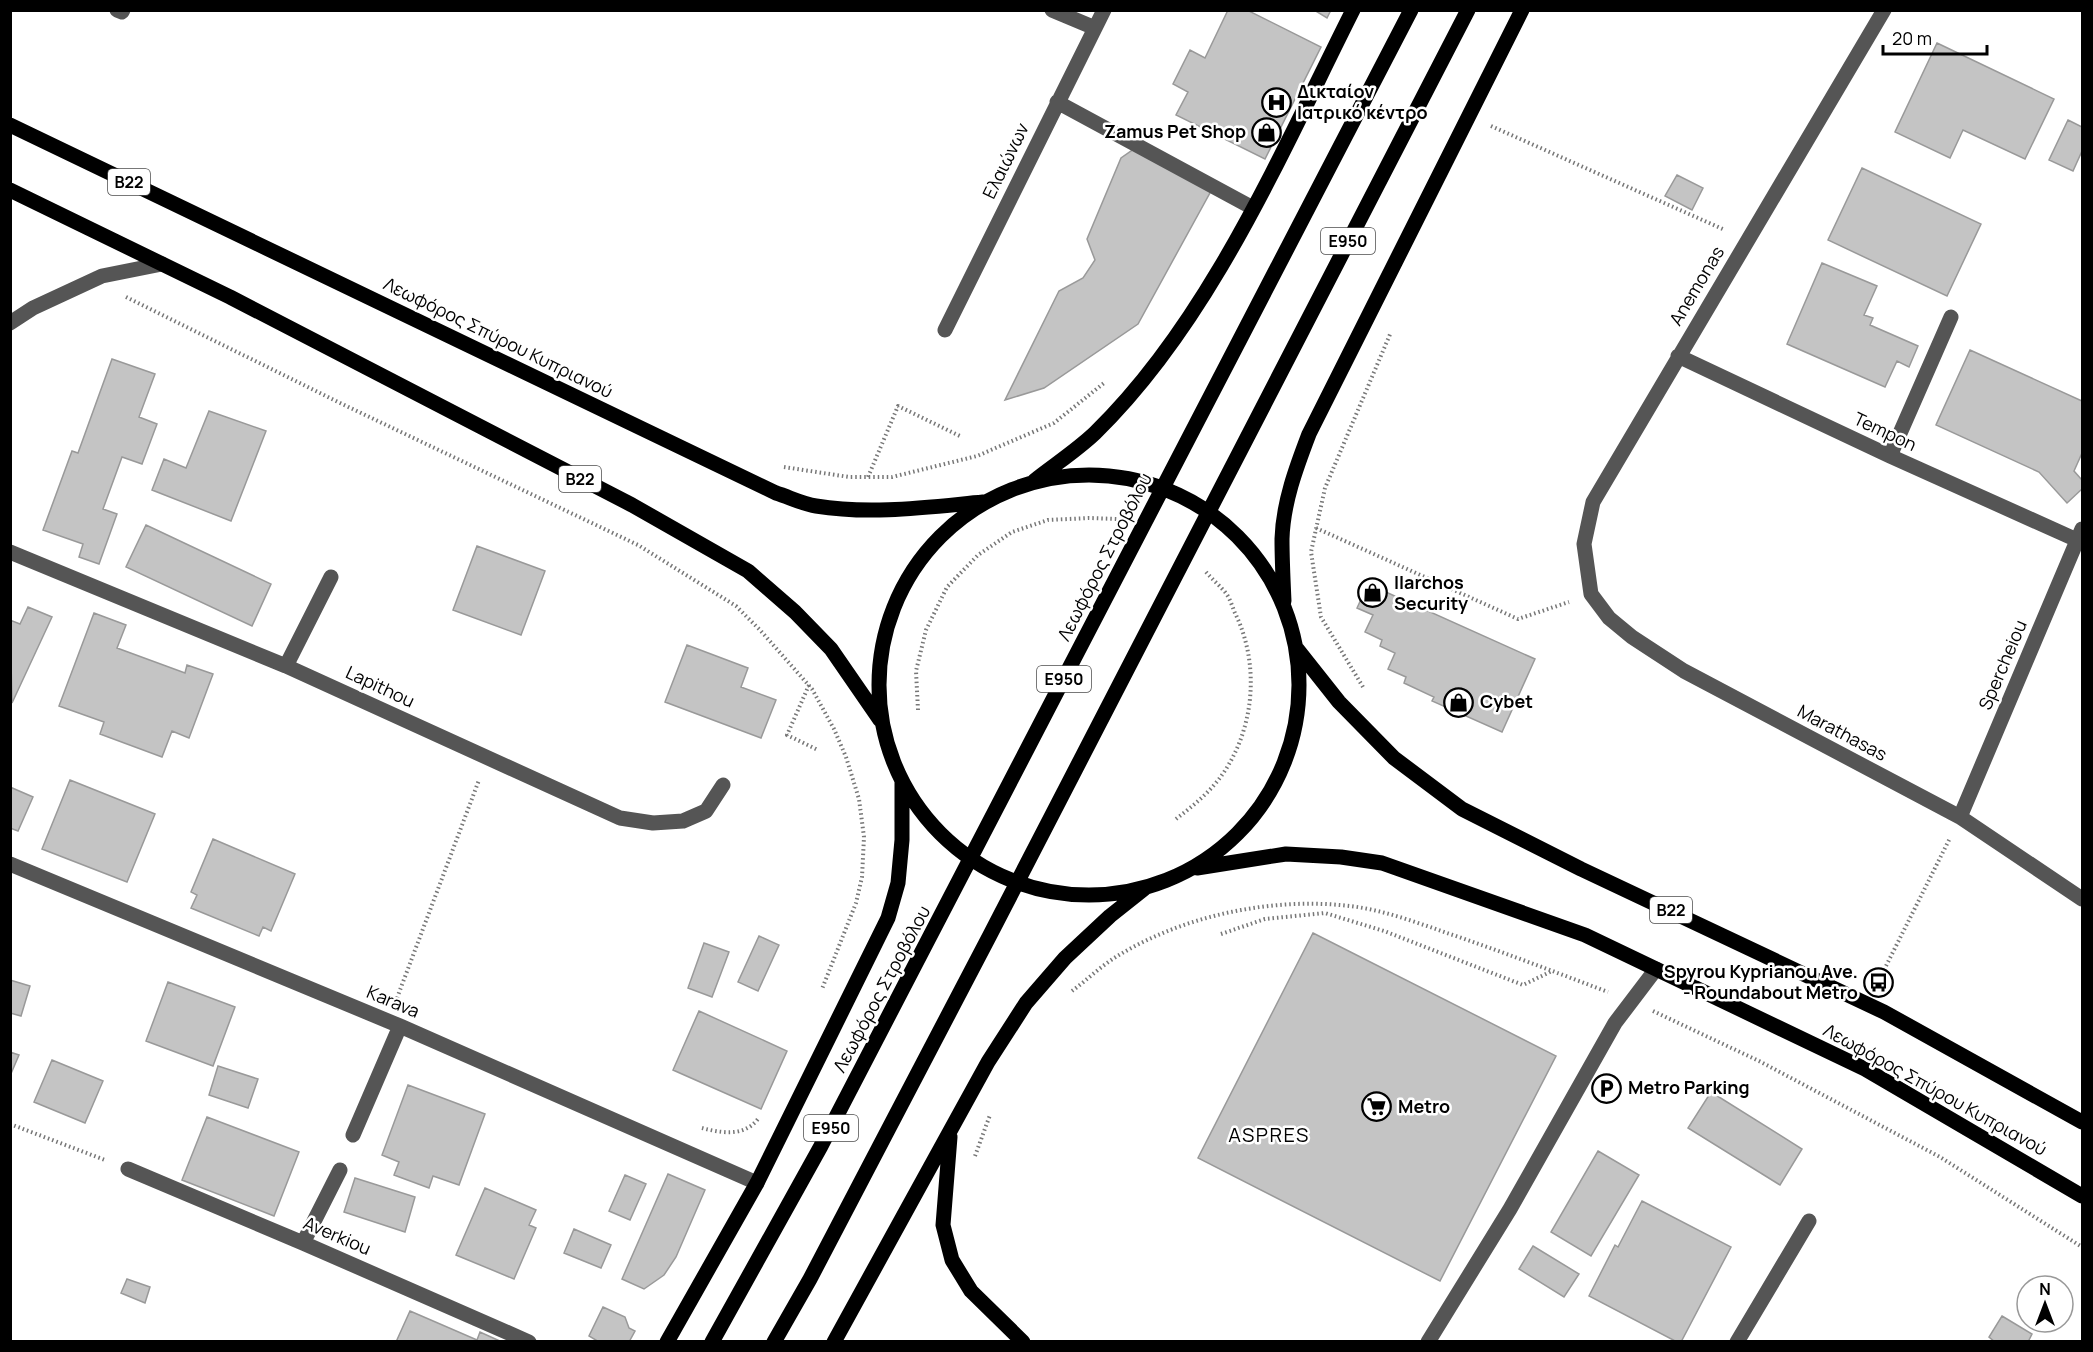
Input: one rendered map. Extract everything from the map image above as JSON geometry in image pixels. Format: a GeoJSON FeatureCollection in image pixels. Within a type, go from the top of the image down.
{"type":"FeatureCollection","features":[{"type":"Feature","properties":{"kind":"main road"},"geometry":{"type":"LineString","coordinates":[[1031,483],[1093,435],[1121,406],[1160,360],[1195,310],[1253,208],[1353,10]]}},
{"type":"Feature","properties":{"kind":"main road","name":"Λεωφόρος Στροβόλου"},"geometry":{"type":"LineString","coordinates":[[712,1341],[843,1105],[1411,10]]}},
{"type":"Feature","properties":{"kind":"main road","name":"E950"},"geometry":{"type":"LineString","coordinates":[[774,1341],[810,1279],[957,999],[1468,10]]}},
{"type":"Feature","properties":{"kind":"main road","name":"E950"},"geometry":{"type":"LineString","coordinates":[[1284,606],[1282,538],[1286,508],[1309,434],[1522,10]]}},
{"type":"Feature","properties":{"kind":"main road","name":"Λεωφόρος Σπύρου Κυπριανού"},"geometry":{"type":"LineString","coordinates":[[10,125],[776,493],[814,506],[852,509],[915,508],[986,501]]}},
{"type":"Feature","properties":{"kind":"main road","name":"B22"},"geometry":{"type":"LineString","coordinates":[[10,190],[162,264],[632,505],[748,571],[795,612],[831,649],[882,722]]}},
{"type":"Feature","properties":{"kind":"main road"},"geometry":{"type":"LineString","coordinates":[[1070,476],[1108,476],[1145,482],[1182,496],[1214,516],[1243,542],[1266,572],[1284,606],[1297,649],[1299,702],[1294,731],[1273,787],[1256,812],[1213,854],[1188,870],[1148,886],[1118,892],[1087,894],[1056,892],[1026,885],[997,874],[970,858],[946,839],[925,817],[902,782],[887,746],[879,698],[879,666],[884,636],[894,606],[908,578],[925,552],[947,529],[986,501],[1008,490],[1031,483],[1070,476]]}},
{"type":"Feature","properties":{"kind":"main road","name":"B22"},"geometry":{"type":"LineString","coordinates":[[1297,649],[1339,702],[1394,758],[1462,809],[1867,1004],[2082,1122]]}},
{"type":"Feature","properties":{"kind":"main road","name":"E950"},"geometry":{"type":"LineString","coordinates":[[667,1341],[757,1183],[888,918],[898,883],[902,840],[902,782]]}},
{"type":"Feature","properties":{"kind":"main road","name":"Λεωφόρος Σπύρου Κυπριανού"},"geometry":{"type":"LineString","coordinates":[[1188,870],[1286,854],[1341,857],[1382,863],[1585,935],[1865,1069],[2082,1196]]}},
{"type":"Feature","properties":{"kind":"main road"},"geometry":{"type":"LineString","coordinates":[[834,1341],[988,1062],[1026,1003],[1065,958],[1110,916],[1148,886]]}},
{"type":"Feature","properties":{"kind":"main road"},"geometry":{"type":"LineString","coordinates":[[950,1131],[943,1225],[952,1260],[971,1290],[1023,1341]]}},
{"type":"Feature","properties":{"kind":"street"},"geometry":{"type":"LineString","coordinates":[[117,10],[122,12],[123,10]]}},
{"type":"Feature","properties":{"kind":"street"},"geometry":{"type":"LineString","coordinates":[[1052,10],[1095,28]]}},
{"type":"Feature","properties":{"kind":"street","name":"Ελαιώνων"},"geometry":{"type":"LineString","coordinates":[[945,330],[1104,10]]}},
{"type":"Feature","properties":{"kind":"street","name":"Anemonas"},"geometry":{"type":"LineString","coordinates":[[1591,594],[1584,544],[1593,502],[1884,10]]}},
{"type":"Feature","properties":{"kind":"street"},"geometry":{"type":"LineString","coordinates":[[1057,102],[1253,208]]}},
{"type":"Feature","properties":{"kind":"street"},"geometry":{"type":"LineString","coordinates":[[10,324],[33,308],[102,276],[162,264]]}},
{"type":"Feature","properties":{"kind":"street"},"geometry":{"type":"LineString","coordinates":[[1890,456],[1952,317]]}},
{"type":"Feature","properties":{"kind":"street","name":"Tempon"},"geometry":{"type":"LineString","coordinates":[[1678,356],[1890,456],[2080,535]]}},
{"type":"Feature","properties":{"kind":"street","name":"Spercheiou"},"geometry":{"type":"LineString","coordinates":[[1960,817],[2080,535]]}},
{"type":"Feature","properties":{"kind":"street","name":"Lapithou"},"geometry":{"type":"LineString","coordinates":[[10,552],[286,666],[620,818],[653,823],[683,820],[706,811],[723,785]]}},
{"type":"Feature","properties":{"kind":"street"},"geometry":{"type":"LineString","coordinates":[[286,666],[330,577]]}},
{"type":"Feature","properties":{"kind":"street","name":"Marathasas"},"geometry":{"type":"LineString","coordinates":[[1591,594],[1609,618],[1632,637],[1684,671],[1960,817],[2082,899]]}},
{"type":"Feature","properties":{"kind":"street","name":"Karava"},"geometry":{"type":"LineString","coordinates":[[10,864],[394,1024],[757,1183]]}},
{"type":"Feature","properties":{"kind":"street"},"geometry":{"type":"LineString","coordinates":[[1428,1341],[1510,1209],[1615,1023],[1656,969]]}},
{"type":"Feature","properties":{"kind":"street"},"geometry":{"type":"LineString","coordinates":[[353,1135],[394,1024]]}},
{"type":"Feature","properties":{"kind":"street","name":"Averkiou"},"geometry":{"type":"LineString","coordinates":[[128,1169],[529,1341]]}},
{"type":"Feature","properties":{"kind":"street"},"geometry":{"type":"LineString","coordinates":[[303,1243],[340,1170]]}},
{"type":"Feature","properties":{"kind":"street"},"geometry":{"type":"LineString","coordinates":[[1737,1341],[1809,1221]]}},
{"type":"Feature","properties":{"kind":"path"},"geometry":{"type":"LineString","coordinates":[[1469,116],[1747,240]]}},
{"type":"Feature","properties":{"kind":"path"},"geometry":{"type":"LineString","coordinates":[[92,280],[339,402],[638,545],[736,606],[809,685],[834,729],[846,757],[859,799],[864,837],[862,876],[856,903],[818,997]]}},
{"type":"Feature","properties":{"kind":"path"},"geometry":{"type":"LineString","coordinates":[[1365,691],[1321,617],[1311,552],[1325,488],[1396,322]]}},
{"type":"Feature","properties":{"kind":"path"},"geometry":{"type":"LineString","coordinates":[[776,465],[849,477],[892,477],[976,456],[1054,423],[1105,382]]}},
{"type":"Feature","properties":{"kind":"path"},"geometry":{"type":"LineString","coordinates":[[868,477],[898,406],[962,437]]}},
{"type":"Feature","properties":{"kind":"path"},"geometry":{"type":"LineString","coordinates":[[918,710],[916,671],[926,630],[946,587],[978,555],[1012,532],[1048,520],[1089,518],[1123,521]]}},
{"type":"Feature","properties":{"kind":"path"},"geometry":{"type":"LineString","coordinates":[[1316,528],[1518,619],[1591,594]]}},
{"type":"Feature","properties":{"kind":"path"},"geometry":{"type":"LineString","coordinates":[[1176,819],[1204,796],[1223,774],[1243,734],[1250,707],[1251,670],[1244,630],[1226,593],[1200,567]]}},
{"type":"Feature","properties":{"kind":"path"},"geometry":{"type":"LineString","coordinates":[[809,685],[788,735],[818,750]]}},
{"type":"Feature","properties":{"kind":"path"},"geometry":{"type":"LineString","coordinates":[[394,1024],[488,758]]}},
{"type":"Feature","properties":{"kind":"path"},"geometry":{"type":"LineString","coordinates":[[1867,1004],[1960,817]]}},
{"type":"Feature","properties":{"kind":"path"},"geometry":{"type":"LineString","coordinates":[[1071,992],[1117,956],[1163,933],[1229,912],[1308,903],[1352,906],[1403,918],[1499,950],[1632,1000],[1759,1061],[1940,1157],[2082,1247]]}},
{"type":"Feature","properties":{"kind":"path"},"geometry":{"type":"LineString","coordinates":[[1221,934],[1265,919],[1325,913],[1384,931],[1523,985],[1552,971]]}},
{"type":"Feature","properties":{"kind":"path"},"geometry":{"type":"LineString","coordinates":[[974,1160],[993,1105]]}},
{"type":"Feature","properties":{"kind":"path"},"geometry":{"type":"LineString","coordinates":[[700,1128],[719,1133],[745,1131],[761,1115]]}},
{"type":"Feature","properties":{"kind":"path"},"geometry":{"type":"LineString","coordinates":[[10,1124],[128,1169]]}},
{"type":"Feature","properties":{"kind":"building"},"geometry":{"type":"Polygon","coordinates":[[[1228,10],[1247,10],[1321,47],[1265,159],[1176,115],[1188,92],[1173,84],[1190,50],[1205,58],[1228,10]]]}},
{"type":"Feature","properties":{"kind":"building"},"geometry":{"type":"Polygon","coordinates":[[[1314,10],[1331,10],[1327,18],[1314,10]]]}},
{"type":"Feature","properties":{"kind":"building"},"geometry":{"type":"Polygon","coordinates":[[[1937,43],[2054,99],[2025,159],[1963,130],[1950,158],[1895,132],[1937,43]]]}},
{"type":"Feature","properties":{"kind":"building"},"geometry":{"type":"Polygon","coordinates":[[[2068,120],[2082,127],[2082,151],[2073,171],[2049,160],[2068,120]]]}},
{"type":"Feature","properties":{"kind":"building"},"geometry":{"type":"Polygon","coordinates":[[[1134,149],[1211,191],[1138,324],[1044,388],[1005,400],[1059,291],[1083,278],[1095,260],[1087,239],[1121,158],[1134,149]]]}},
{"type":"Feature","properties":{"kind":"building"},"geometry":{"type":"Polygon","coordinates":[[[1862,168],[1981,224],[1947,296],[1828,240],[1862,168]]]}},
{"type":"Feature","properties":{"kind":"building"},"geometry":{"type":"Polygon","coordinates":[[[1677,175],[1703,188],[1692,210],[1665,196],[1677,175]]]}},
{"type":"Feature","properties":{"kind":"building"},"geometry":{"type":"Polygon","coordinates":[[[1822,263],[1877,286],[1864,315],[1873,318],[1870,325],[1918,346],[1909,367],[1897,361],[1885,387],[1787,344],[1822,263]]]}},
{"type":"Feature","properties":{"kind":"building"},"geometry":{"type":"Polygon","coordinates":[[[1970,350],[2082,401],[2082,453],[2074,471],[2082,480],[2082,489],[2067,503],[2039,472],[1936,425],[1970,350]]]}},
{"type":"Feature","properties":{"kind":"building"},"geometry":{"type":"Polygon","coordinates":[[[112,359],[155,374],[139,417],[157,424],[142,464],[122,457],[103,509],[117,514],[99,564],[79,557],[83,544],[43,530],[72,451],[78,453],[112,359]]]}},
{"type":"Feature","properties":{"kind":"building"},"geometry":{"type":"Polygon","coordinates":[[[209,411],[266,431],[231,521],[152,490],[164,459],[186,468],[209,411]]]}},
{"type":"Feature","properties":{"kind":"building"},"geometry":{"type":"Polygon","coordinates":[[[146,525],[271,584],[252,626],[126,567],[146,525]]]}},
{"type":"Feature","properties":{"kind":"building"},"geometry":{"type":"Polygon","coordinates":[[[477,546],[545,571],[521,635],[453,610],[477,546]]]}},
{"type":"Feature","properties":{"kind":"building"},"geometry":{"type":"Polygon","coordinates":[[[1368,584],[1535,659],[1502,732],[1432,701],[1434,697],[1404,683],[1406,677],[1388,669],[1395,653],[1380,646],[1382,640],[1365,632],[1373,615],[1357,608],[1368,584]]]}},
{"type":"Feature","properties":{"kind":"building"},"geometry":{"type":"Polygon","coordinates":[[[28,607],[52,617],[12,703],[10,620],[20,624],[28,607]]]}},
{"type":"Feature","properties":{"kind":"building"},"geometry":{"type":"Polygon","coordinates":[[[94,613],[126,625],[117,648],[185,673],[187,665],[213,674],[189,738],[172,731],[162,757],[100,734],[104,722],[59,706],[94,613]]]}},
{"type":"Feature","properties":{"kind":"building"},"geometry":{"type":"Polygon","coordinates":[[[687,645],[748,668],[741,687],[776,700],[761,738],[665,702],[687,645]]]}},
{"type":"Feature","properties":{"kind":"building"},"geometry":{"type":"Polygon","coordinates":[[[70,780],[155,814],[127,882],[42,849],[70,780]]]}},
{"type":"Feature","properties":{"kind":"building"},"geometry":{"type":"Polygon","coordinates":[[[10,787],[33,797],[18,831],[10,828],[10,787]]]}},
{"type":"Feature","properties":{"kind":"building"},"geometry":{"type":"Polygon","coordinates":[[[213,839],[295,874],[271,931],[263,927],[259,936],[191,908],[197,895],[191,892],[213,839]]]}},
{"type":"Feature","properties":{"kind":"building","name":"Metro"},"geometry":{"type":"Polygon","coordinates":[[[1313,933],[1556,1056],[1440,1281],[1198,1158],[1313,933]]]}},
{"type":"Feature","properties":{"kind":"building"},"geometry":{"type":"Polygon","coordinates":[[[759,936],[779,945],[758,991],[738,982],[759,936]]]}},
{"type":"Feature","properties":{"kind":"building"},"geometry":{"type":"Polygon","coordinates":[[[704,943],[729,952],[712,997],[688,988],[704,943]]]}},
{"type":"Feature","properties":{"kind":"building"},"geometry":{"type":"Polygon","coordinates":[[[10,980],[30,986],[21,1016],[10,1013],[10,980]]]}},
{"type":"Feature","properties":{"kind":"building"},"geometry":{"type":"Polygon","coordinates":[[[168,982],[235,1007],[213,1066],[146,1041],[168,982]]]}},
{"type":"Feature","properties":{"kind":"building"},"geometry":{"type":"Polygon","coordinates":[[[699,1011],[787,1051],[761,1109],[673,1070],[699,1011]]]}},
{"type":"Feature","properties":{"kind":"building"},"geometry":{"type":"Polygon","coordinates":[[[10,1052],[19,1055],[10,1076],[10,1052]]]}},
{"type":"Feature","properties":{"kind":"building"},"geometry":{"type":"Polygon","coordinates":[[[52,1060],[103,1081],[85,1123],[34,1102],[52,1060]]]}},
{"type":"Feature","properties":{"kind":"building"},"geometry":{"type":"Polygon","coordinates":[[[218,1066],[258,1079],[248,1108],[209,1095],[218,1066]]]}},
{"type":"Feature","properties":{"kind":"building"},"geometry":{"type":"Polygon","coordinates":[[[408,1085],[485,1114],[459,1185],[433,1176],[429,1188],[394,1175],[399,1162],[382,1155],[408,1085]]]}},
{"type":"Feature","properties":{"kind":"building"},"geometry":{"type":"Polygon","coordinates":[[[1711,1092],[1802,1149],[1780,1185],[1688,1128],[1711,1092]]]}},
{"type":"Feature","properties":{"kind":"building"},"geometry":{"type":"Polygon","coordinates":[[[207,1117],[299,1152],[274,1216],[182,1180],[207,1117]]]}},
{"type":"Feature","properties":{"kind":"building"},"geometry":{"type":"Polygon","coordinates":[[[1598,1151],[1639,1175],[1591,1256],[1551,1232],[1598,1151]]]}},
{"type":"Feature","properties":{"kind":"building"},"geometry":{"type":"Polygon","coordinates":[[[668,1174],[705,1190],[676,1257],[664,1275],[644,1289],[622,1279],[668,1174]]]}},
{"type":"Feature","properties":{"kind":"building"},"geometry":{"type":"Polygon","coordinates":[[[625,1175],[646,1184],[630,1220],[609,1211],[625,1175]]]}},
{"type":"Feature","properties":{"kind":"building"},"geometry":{"type":"Polygon","coordinates":[[[355,1178],[415,1197],[405,1232],[344,1212],[355,1178]]]}},
{"type":"Feature","properties":{"kind":"building"},"geometry":{"type":"Polygon","coordinates":[[[485,1188],[536,1210],[529,1225],[536,1228],[514,1279],[456,1255],[485,1188]]]}},
{"type":"Feature","properties":{"kind":"building"},"geometry":{"type":"Polygon","coordinates":[[[1642,1201],[1731,1247],[1681,1342],[1589,1296],[1615,1245],[1618,1247],[1642,1201]]]}},
{"type":"Feature","properties":{"kind":"building"},"geometry":{"type":"Polygon","coordinates":[[[574,1229],[611,1245],[601,1268],[564,1253],[574,1229]]]}},
{"type":"Feature","properties":{"kind":"building"},"geometry":{"type":"Polygon","coordinates":[[[1533,1246],[1579,1274],[1564,1297],[1519,1269],[1533,1246]]]}},
{"type":"Feature","properties":{"kind":"building"},"geometry":{"type":"Polygon","coordinates":[[[127,1279],[150,1287],[145,1303],[121,1293],[127,1279]]]}},
{"type":"Feature","properties":{"kind":"building"},"geometry":{"type":"Polygon","coordinates":[[[603,1307],[625,1317],[629,1328],[635,1331],[629,1342],[599,1342],[589,1336],[603,1307]]]}},
{"type":"Feature","properties":{"kind":"building"},"geometry":{"type":"Polygon","coordinates":[[[410,1311],[477,1340],[480,1332],[502,1342],[396,1342],[410,1311]]]}},
{"type":"Feature","properties":{"kind":"building"},"geometry":{"type":"Polygon","coordinates":[[[2002,1316],[2015,1324],[2015,1334],[2032,1334],[2028,1342],[1995,1342],[1989,1337],[2002,1316]]]}},
{"type":"Feature","properties":{"kind":"place","name":"Δικταίον Ιατρικό κέντρο"},"geometry":{"type":"Point","coordinates":[1276,102]}},
{"type":"Feature","properties":{"kind":"place","name":"Zamus Pet Shop"},"geometry":{"type":"Point","coordinates":[1267,132]}},
{"type":"Feature","properties":{"kind":"place","name":"Ilarchos Security"},"geometry":{"type":"Point","coordinates":[1373,593]}},
{"type":"Feature","properties":{"kind":"place","name":"Cybet"},"geometry":{"type":"Point","coordinates":[1459,702]}},
{"type":"Feature","properties":{"kind":"place","name":"Spyrou Kyprianou Ave. - Roundabout Metro"},"geometry":{"type":"Point","coordinates":[1879,982]}},
{"type":"Feature","properties":{"kind":"place","name":"Metro Parking"},"geometry":{"type":"Point","coordinates":[1607,1088]}},
{"type":"Feature","properties":{"kind":"place","name":"Metro"},"geometry":{"type":"Point","coordinates":[1377,1107]}},
{"type":"Feature","properties":{"kind":"district","name":"ASPRES"},"geometry":{"type":"Point","coordinates":[1269,1135]}}]}
